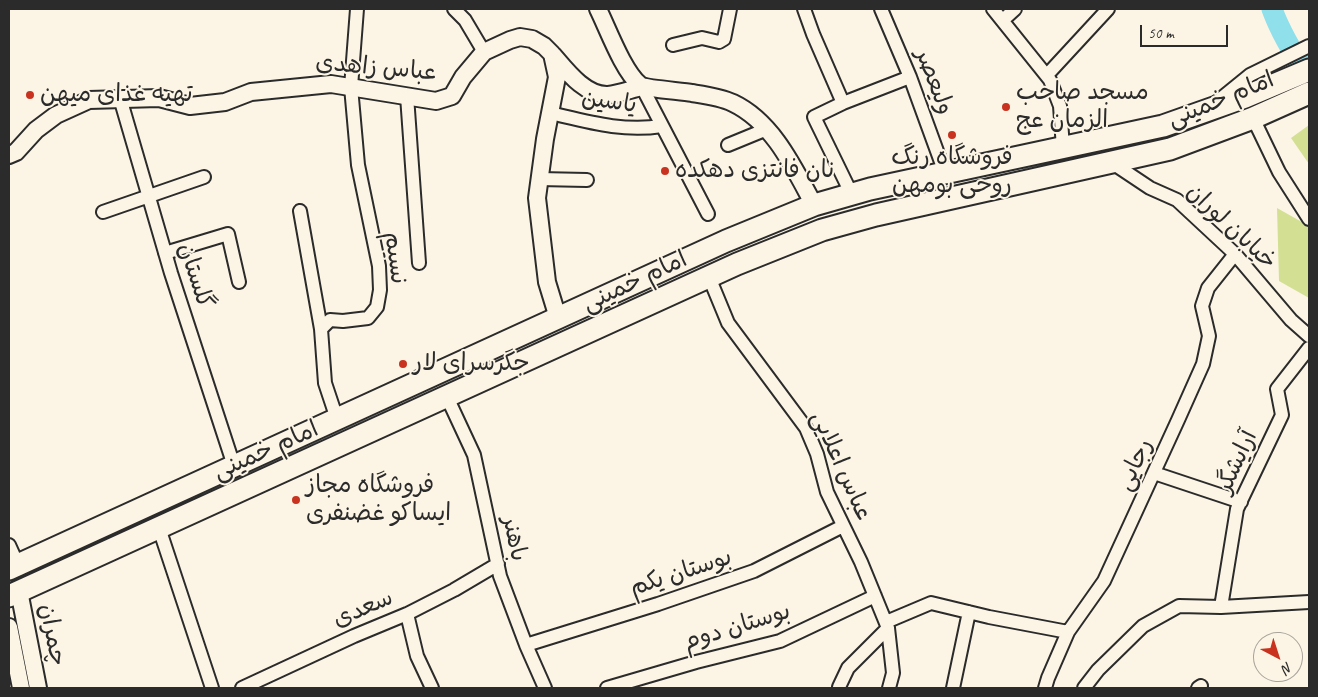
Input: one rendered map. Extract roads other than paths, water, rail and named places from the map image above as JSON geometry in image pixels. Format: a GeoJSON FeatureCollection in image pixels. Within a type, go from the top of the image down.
{"type":"FeatureCollection","features":[{"type":"Feature","properties":{"kind":"highway","name":"امام خمینی"},"geometry":{"type":"LineString","coordinates":[[13,567],[726,241],[814,205],[945,172],[1163,126],[1244,97],[1309,70]]}},
{"type":"Feature","properties":{"kind":"highway","name":"امام خمینی"},"geometry":{"type":"LineString","coordinates":[[14,593],[709,277],[822,230],[876,215],[1170,149],[1253,118],[1309,93]]}},
{"type":"Feature","properties":{"kind":"highway"},"geometry":{"type":"LineString","coordinates":[[337,419],[344,444]]}},
{"type":"Feature","properties":{"kind":"street","name":"نسیم"},"geometry":{"type":"LineString","coordinates":[[321,329],[330,320],[344,322],[368,318],[377,307],[380,290],[379,266],[358,165],[351,87],[357,9]]}},
{"type":"Feature","properties":{"kind":"street"},"geometry":{"type":"LineString","coordinates":[[454,9],[465,20],[484,52]]}},
{"type":"Feature","properties":{"kind":"street"},"geometry":{"type":"LineString","coordinates":[[598,9],[620,55],[633,78],[642,86],[708,214]]}},
{"type":"Feature","properties":{"kind":"street"},"geometry":{"type":"LineString","coordinates":[[673,45],[702,38],[720,42],[724,39],[730,9]]}},
{"type":"Feature","properties":{"kind":"street"},"geometry":{"type":"LineString","coordinates":[[804,9],[812,34],[843,103]]}},
{"type":"Feature","properties":{"kind":"street","name":"ولیعصر"},"geometry":{"type":"LineString","coordinates":[[881,9],[910,77],[945,172]]}},
{"type":"Feature","properties":{"kind":"street"},"geometry":{"type":"LineString","coordinates":[[993,9],[1050,80],[1060,106],[1063,148]]}},
{"type":"Feature","properties":{"kind":"street"},"geometry":{"type":"LineString","coordinates":[[1003,20],[1015,9]]}},
{"type":"Feature","properties":{"kind":"street"},"geometry":{"type":"LineString","coordinates":[[1047,75],[1108,9]]}},
{"type":"Feature","properties":{"kind":"street","name":"عباس زاهدی"},"geometry":{"type":"LineString","coordinates":[[9,155],[16,152],[36,130],[56,115],[89,100],[159,98],[190,106],[225,102],[251,92],[331,84],[436,101],[452,96],[463,77],[484,52],[520,37],[532,39],[544,46],[585,87],[596,93],[608,95],[642,86]]}},
{"type":"Feature","properties":{"kind":"street"},"geometry":{"type":"LineString","coordinates":[[1204,111],[1250,75],[1304,48]]}},
{"type":"Feature","properties":{"kind":"street"},"geometry":{"type":"LineString","coordinates":[[552,54],[557,77],[537,198],[547,282],[558,318]]}},
{"type":"Feature","properties":{"kind":"street"},"geometry":{"type":"LineString","coordinates":[[852,195],[814,117],[843,103],[910,77]]}},
{"type":"Feature","properties":{"kind":"street"},"geometry":{"type":"LineString","coordinates":[[642,86],[701,94],[732,103],[758,120],[792,164],[814,205]]}},
{"type":"Feature","properties":{"kind":"street"},"geometry":{"type":"LineString","coordinates":[[407,96],[419,263]]}},
{"type":"Feature","properties":{"kind":"street","name":"گلستان"},"geometry":{"type":"LineString","coordinates":[[120,98],[165,252],[234,466]]}},
{"type":"Feature","properties":{"kind":"street","name":"یاسین"},"geometry":{"type":"LineString","coordinates":[[550,113],[615,127],[641,129],[662,126]]}},
{"type":"Feature","properties":{"kind":"street"},"geometry":{"type":"LineString","coordinates":[[1253,118],[1279,172],[1309,219]]}},
{"type":"Feature","properties":{"kind":"street"},"geometry":{"type":"LineString","coordinates":[[728,145],[766,130]]}},
{"type":"Feature","properties":{"kind":"street","name":"خیابان لوران"},"geometry":{"type":"LineString","coordinates":[[1111,162],[1150,188],[1177,200],[1235,254],[1292,320],[1309,336]]}},
{"type":"Feature","properties":{"kind":"street"},"geometry":{"type":"LineString","coordinates":[[103,212],[204,177]]}},
{"type":"Feature","properties":{"kind":"street"},"geometry":{"type":"LineString","coordinates":[[539,179],[587,180]]}},
{"type":"Feature","properties":{"kind":"street"},"geometry":{"type":"LineString","coordinates":[[300,211],[321,329],[326,383],[337,419]]}},
{"type":"Feature","properties":{"kind":"street"},"geometry":{"type":"LineString","coordinates":[[165,252],[228,234],[239,282]]}},
{"type":"Feature","properties":{"kind":"street","name":"رجایی"},"geometry":{"type":"LineString","coordinates":[[1045,688],[1068,632],[1104,580],[1202,364],[1209,336],[1202,306],[1208,288],[1235,254]]}},
{"type":"Feature","properties":{"kind":"street","name":"عباس اعلایی"},"geometry":{"type":"LineString","coordinates":[[709,277],[728,323],[806,428],[817,454],[828,492],[887,625],[893,673],[889,688]]}},
{"type":"Feature","properties":{"kind":"street","name":"آرایشگر"},"geometry":{"type":"LineString","coordinates":[[1222,607],[1237,509],[1282,415],[1277,388],[1309,348]]}},
{"type":"Feature","properties":{"kind":"street","name":"باهنر"},"geometry":{"type":"LineString","coordinates":[[448,397],[474,456],[500,576],[526,645],[545,688]]}},
{"type":"Feature","properties":{"kind":"street"},"geometry":{"type":"LineString","coordinates":[[1154,473],[1241,502]]}},
{"type":"Feature","properties":{"kind":"street","name":"بوستان یکم"},"geometry":{"type":"LineString","coordinates":[[526,645],[658,604],[754,571],[843,526]]}},
{"type":"Feature","properties":{"kind":"street"},"geometry":{"type":"LineString","coordinates":[[159,528],[212,688]]}},
{"type":"Feature","properties":{"kind":"street"},"geometry":{"type":"LineString","coordinates":[[9,545],[13,567]]}},
{"type":"Feature","properties":{"kind":"street","name":"سعدی"},"geometry":{"type":"LineString","coordinates":[[242,688],[354,636],[407,614],[454,590],[498,564]]}},
{"type":"Feature","properties":{"kind":"street","name":"چمران"},"geometry":{"type":"LineString","coordinates":[[14,593],[38,688]]}},
{"type":"Feature","properties":{"kind":"street","name":"بوستان دوم"},"geometry":{"type":"LineString","coordinates":[[607,688],[637,678],[780,641],[875,596]]}},
{"type":"Feature","properties":{"kind":"street"},"geometry":{"type":"LineString","coordinates":[[1084,688],[1098,670],[1143,626],[1178,606],[1222,607],[1309,602]]}},
{"type":"Feature","properties":{"kind":"street"},"geometry":{"type":"LineString","coordinates":[[839,686],[848,668],[887,625],[930,603],[1068,632]]}},
{"type":"Feature","properties":{"kind":"street"},"geometry":{"type":"LineString","coordinates":[[953,688],[969,612]]}},
{"type":"Feature","properties":{"kind":"street"},"geometry":{"type":"LineString","coordinates":[[407,614],[417,656],[432,688]]}},
{"type":"Feature","properties":{"kind":"street","name":"چمران"},"geometry":{"type":"LineString","coordinates":[[9,627],[21,688]]}},
{"type":"Feature","properties":{"kind":"waterway"},"geometry":{"type":"LineString","coordinates":[[1272,9],[1288,44],[1309,77]]}},
{"type":"Feature","properties":{"kind":"place","name":"تهیه غذای میهن"},"geometry":{"type":"Point","coordinates":[30,95]}},
{"type":"Feature","properties":{"kind":"place","name":"مسجد صاحب الزمان عج"},"geometry":{"type":"Point","coordinates":[1006,107]}},
{"type":"Feature","properties":{"kind":"place","name":"فروشگاه رنگ روحی بومهن"},"geometry":{"type":"Point","coordinates":[952,135]}},
{"type":"Feature","properties":{"kind":"place","name":"نان فانتزی دهکده"},"geometry":{"type":"Point","coordinates":[665,171]}},
{"type":"Feature","properties":{"kind":"place","name":"جگرسرای لار"},"geometry":{"type":"Point","coordinates":[403,364]}},
{"type":"Feature","properties":{"kind":"place","name":"فروشگاه مجاز ایساکو غضنفری"},"geometry":{"type":"Point","coordinates":[296,500]}}]}
